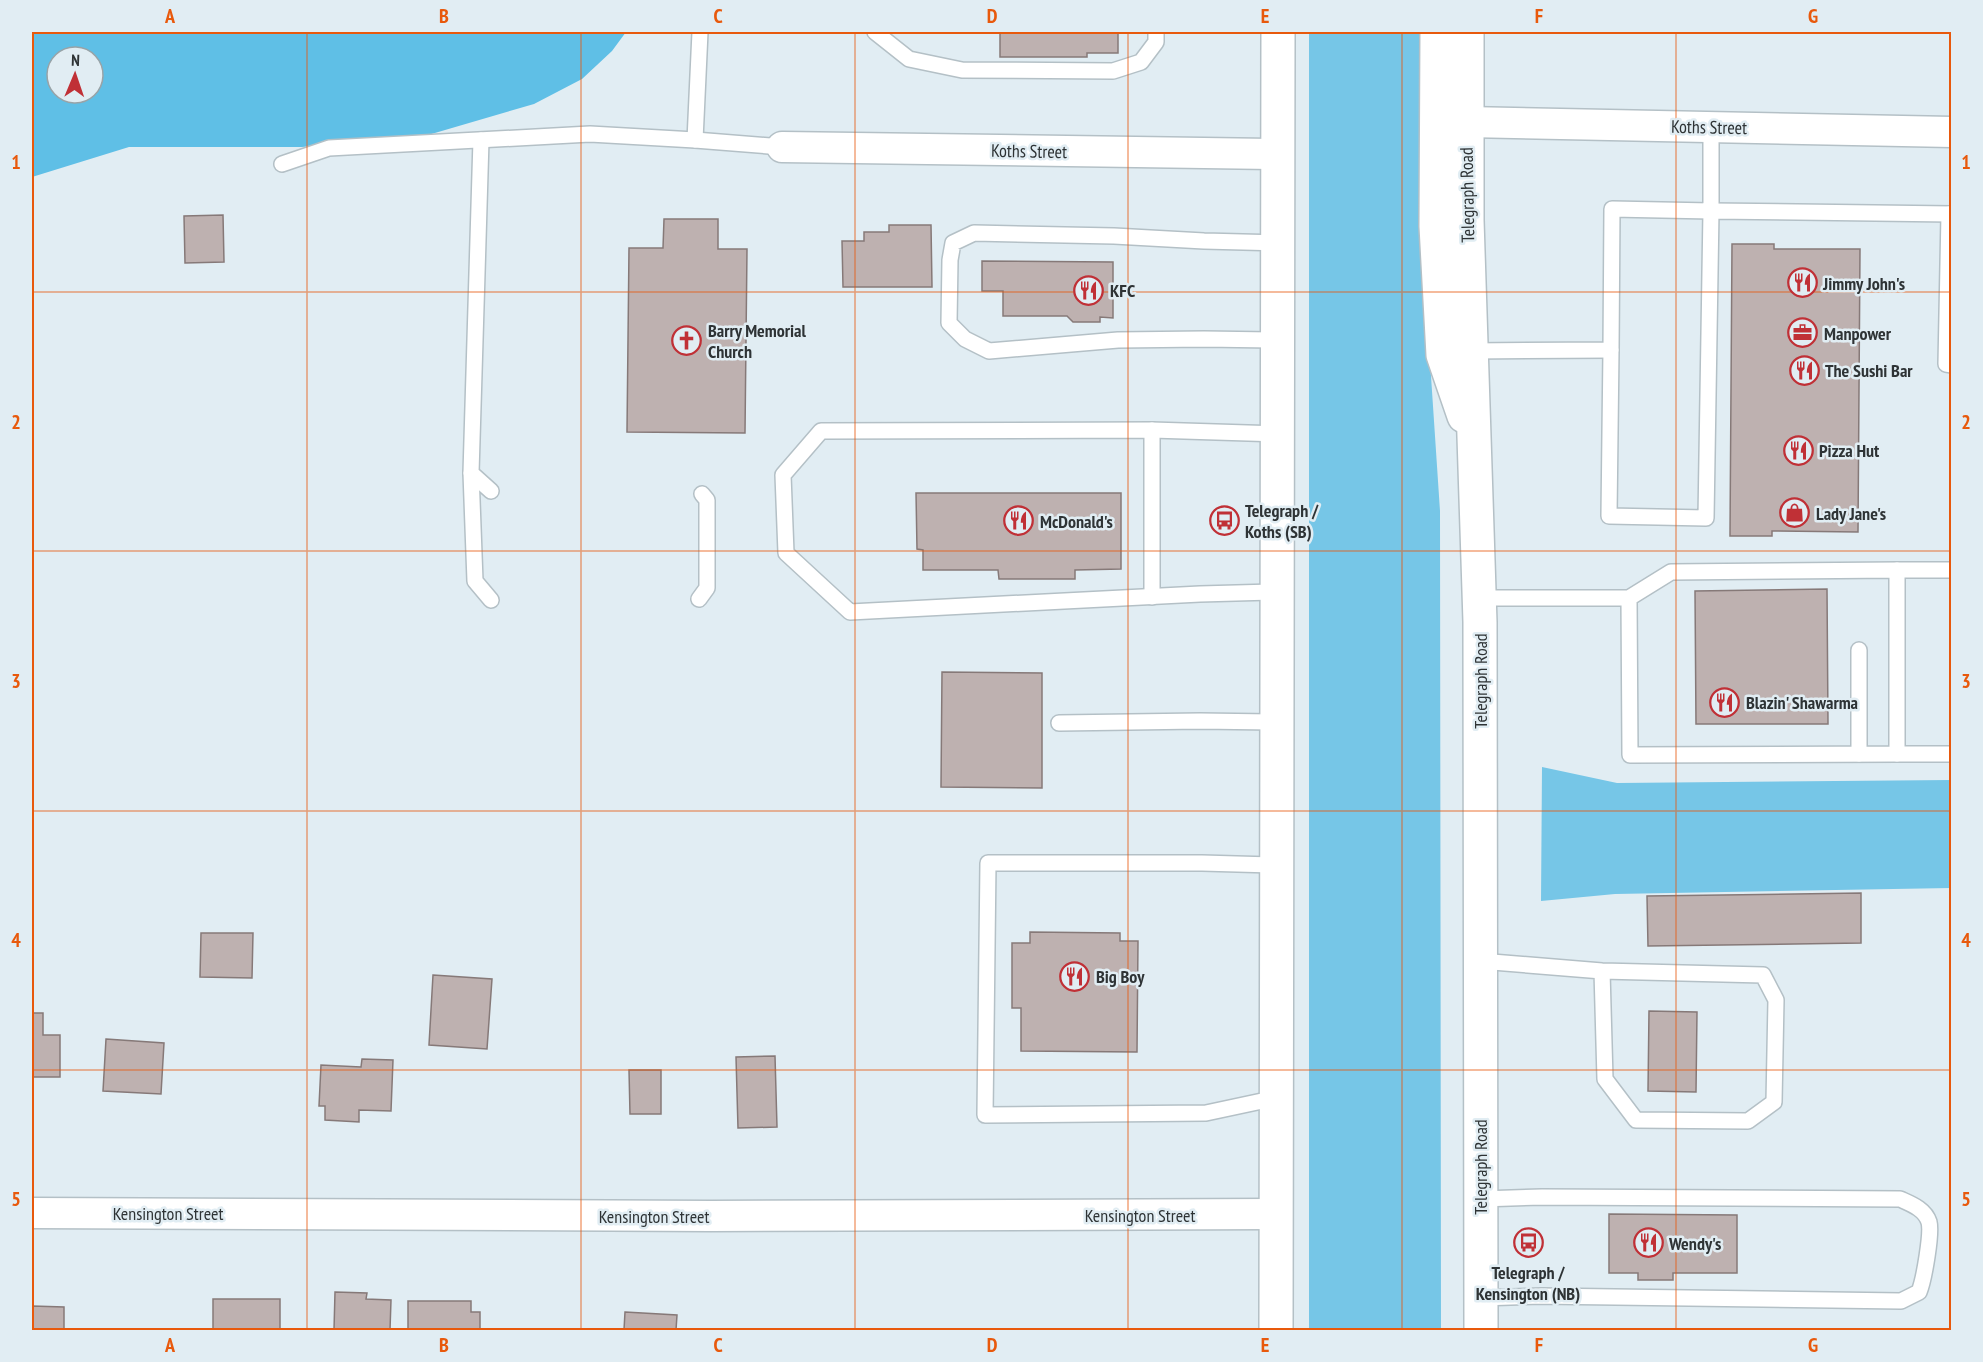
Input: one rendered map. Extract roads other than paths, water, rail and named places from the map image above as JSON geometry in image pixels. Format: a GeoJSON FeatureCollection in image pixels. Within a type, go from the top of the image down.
{"type":"FeatureCollection","features":[{"type":"Feature","properties":{"kind":"main road"},"geometry":{"type":"LineString","coordinates":[[1276,1330],[1278,32]]}},
{"type":"Feature","properties":{"kind":"main road"},"geometry":{"type":"LineString","coordinates":[[1437,32],[1436,226],[1443,355],[1474,447]]}},
{"type":"Feature","properties":{"kind":"main road","name":"Telegraph Road"},"geometry":{"type":"LineString","coordinates":[[1467,32],[1471,351],[1479,598],[1481,1330]]}},
{"type":"Feature","properties":{"kind":"street","name":"Koths Street"},"geometry":{"type":"LineString","coordinates":[[1467,122],[1952,132]]}},
{"type":"Feature","properties":{"kind":"street","name":"Koths Street"},"geometry":{"type":"LineString","coordinates":[[782,147],[1277,153]]}},
{"type":"Feature","properties":{"kind":"street","name":"Kensington Street"},"geometry":{"type":"LineString","coordinates":[[32,1213],[699,1216],[1276,1214]]}},
{"type":"Feature","properties":{"kind":"lane"},"geometry":{"type":"LineString","coordinates":[[695,140],[700,32]]}},
{"type":"Feature","properties":{"kind":"lane"},"geometry":{"type":"LineString","coordinates":[[875,32],[909,59],[963,70],[1113,71],[1141,62],[1156,42],[1156,32]]}},
{"type":"Feature","properties":{"kind":"lane"},"geometry":{"type":"LineString","coordinates":[[1711,127],[1711,211],[1706,518],[1610,516],[1612,208],[1711,211],[1950,214],[1946,364],[1952,364]]}},
{"type":"Feature","properties":{"kind":"lane"},"geometry":{"type":"LineString","coordinates":[[282,164],[329,148],[590,134],[782,147]]}},
{"type":"Feature","properties":{"kind":"lane"},"geometry":{"type":"LineString","coordinates":[[482,140],[471,473],[475,581],[491,600]]}},
{"type":"Feature","properties":{"kind":"lane"},"geometry":{"type":"LineString","coordinates":[[1276,340],[1118,340],[989,351],[964,339],[949,323],[950,260],[953,243],[974,233],[1277,243]]}},
{"type":"Feature","properties":{"kind":"lane"},"geometry":{"type":"LineString","coordinates":[[1471,351],[1611,350]]}},
{"type":"Feature","properties":{"kind":"lane"},"geometry":{"type":"LineString","coordinates":[[1276,592],[850,612],[786,553],[783,475],[821,431],[1152,430],[1277,434]]}},
{"type":"Feature","properties":{"kind":"lane"},"geometry":{"type":"LineString","coordinates":[[1152,430],[1152,597]]}},
{"type":"Feature","properties":{"kind":"lane"},"geometry":{"type":"LineString","coordinates":[[471,473],[491,490]]}},
{"type":"Feature","properties":{"kind":"lane"},"geometry":{"type":"LineString","coordinates":[[699,599],[707,588],[707,500],[702,494]]}},
{"type":"Feature","properties":{"kind":"lane"},"geometry":{"type":"LineString","coordinates":[[1897,570],[1897,754]]}},
{"type":"Feature","properties":{"kind":"lane"},"geometry":{"type":"LineString","coordinates":[[1479,598],[1629,598],[1671,572],[1952,570]]}},
{"type":"Feature","properties":{"kind":"lane"},"geometry":{"type":"LineString","coordinates":[[1629,598],[1630,755],[1952,754]]}},
{"type":"Feature","properties":{"kind":"lane"},"geometry":{"type":"LineString","coordinates":[[1859,650],[1859,754]]}},
{"type":"Feature","properties":{"kind":"lane"},"geometry":{"type":"LineString","coordinates":[[1059,723],[1276,722]]}},
{"type":"Feature","properties":{"kind":"lane"},"geometry":{"type":"LineString","coordinates":[[1276,865],[1202,862],[988,863],[985,1115],[1206,1113],[1276,1098]]}},
{"type":"Feature","properties":{"kind":"lane"},"geometry":{"type":"LineString","coordinates":[[1480,961],[1602,971],[1763,975],[1776,999],[1774,1102],[1748,1121],[1636,1120],[1605,1079],[1602,971]]}},
{"type":"Feature","properties":{"kind":"lane"},"geometry":{"type":"LineString","coordinates":[[1481,1199],[1542,1197],[1900,1198],[1919,1208],[1929,1222],[1925,1276],[1919,1292],[1901,1301],[1542,1296],[1481,1298]]}},
{"type":"Feature","properties":{"kind":"place","name":"Jimmy John's"},"geometry":{"type":"Point","coordinates":[1802,283]}},
{"type":"Feature","properties":{"kind":"place","name":"KFC"},"geometry":{"type":"Point","coordinates":[1089,290]}},
{"type":"Feature","properties":{"kind":"place","name":"Manpower"},"geometry":{"type":"Point","coordinates":[1803,333]}},
{"type":"Feature","properties":{"kind":"place","name":"Barry Memorial Church"},"geometry":{"type":"Point","coordinates":[687,340]}},
{"type":"Feature","properties":{"kind":"place","name":"The Sushi Bar"},"geometry":{"type":"Point","coordinates":[1804,370]}},
{"type":"Feature","properties":{"kind":"place","name":"Pizza Hut"},"geometry":{"type":"Point","coordinates":[1798,450]}},
{"type":"Feature","properties":{"kind":"place","name":"Lady Jane's"},"geometry":{"type":"Point","coordinates":[1795,513]}},
{"type":"Feature","properties":{"kind":"place","name":"Telegraph / Koths (SB)"},"geometry":{"type":"Point","coordinates":[1224,520]}},
{"type":"Feature","properties":{"kind":"place","name":"McDonald's"},"geometry":{"type":"Point","coordinates":[1019,521]}},
{"type":"Feature","properties":{"kind":"place","name":"Blazin' Shawarma"},"geometry":{"type":"Point","coordinates":[1725,702]}},
{"type":"Feature","properties":{"kind":"place","name":"Big Boy"},"geometry":{"type":"Point","coordinates":[1075,976]}},
{"type":"Feature","properties":{"kind":"place","name":"Telegraph / Kensington (NB)"},"geometry":{"type":"Point","coordinates":[1528,1243]}},
{"type":"Feature","properties":{"kind":"place","name":"Wendy's"},"geometry":{"type":"Point","coordinates":[1648,1243]}}]}
